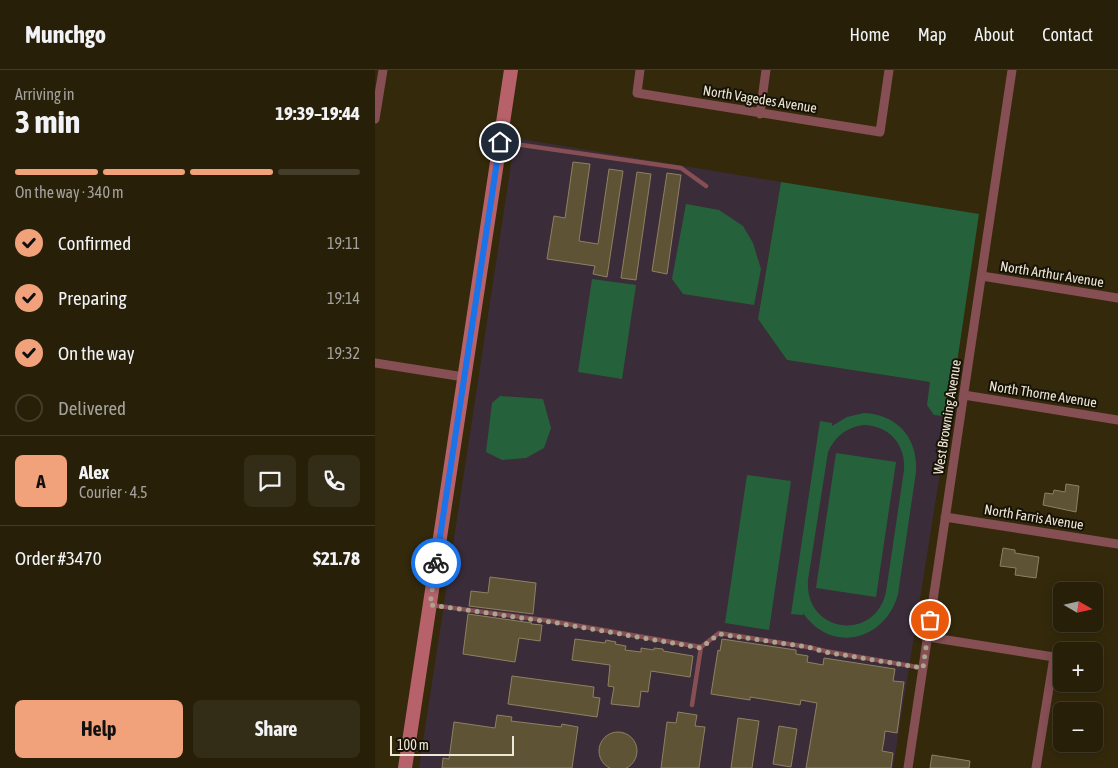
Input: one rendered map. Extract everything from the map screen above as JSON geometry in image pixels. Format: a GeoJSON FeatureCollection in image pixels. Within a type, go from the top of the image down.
{"type":"FeatureCollection","features":[{"type":"Feature","properties":{"kind":"street"},"geometry":{"type":"LineString","coordinates":[[375,119],[383,70]]}},
{"type":"Feature","properties":{"kind":"street"},"geometry":{"type":"LineString","coordinates":[[405,768],[511,70]]}},
{"type":"Feature","properties":{"kind":"street","name":"North Vagedes Avenue"},"geometry":{"type":"LineString","coordinates":[[640,70],[637,93],[880,132],[889,70]]}},
{"type":"Feature","properties":{"kind":"street"},"geometry":{"type":"LineString","coordinates":[[759,114],[766,70]]}},
{"type":"Feature","properties":{"kind":"street","name":"West Browning Avenue"},"geometry":{"type":"LineString","coordinates":[[908,768],[1012,70]]}},
{"type":"Feature","properties":{"kind":"street","name":"North Arthur Avenue"},"geometry":{"type":"LineString","coordinates":[[982,276],[1118,298]]}},
{"type":"Feature","properties":{"kind":"street"},"geometry":{"type":"LineString","coordinates":[[375,363],[464,377]]}},
{"type":"Feature","properties":{"kind":"street","name":"North Thorne Avenue"},"geometry":{"type":"LineString","coordinates":[[964,395],[1118,420]]}},
{"type":"Feature","properties":{"kind":"street","name":"North Farris Avenue"},"geometry":{"type":"LineString","coordinates":[[945,517],[1118,544]]}},
{"type":"Feature","properties":{"kind":"street"},"geometry":{"type":"LineString","coordinates":[[928,637],[1053,657],[1036,768]]}},
{"type":"Feature","properties":{"kind":"lane"},"geometry":{"type":"LineString","coordinates":[[500,142],[681,168],[707,186]]}},
{"type":"Feature","properties":{"kind":"lane"},"geometry":{"type":"LineString","coordinates":[[430,605],[551,622],[701,648]]}},
{"type":"Feature","properties":{"kind":"lane"},"geometry":{"type":"LineString","coordinates":[[693,705],[701,648],[719,634],[808,647],[825,652],[923,668]]}},
{"type":"Feature","properties":{"kind":"shaded area"},"geometry":{"type":"Polygon","coordinates":[[[515,138],[781,182],[758,319],[787,360],[930,382],[934,415],[949,417],[893,768],[419,768],[515,138]]]}},
{"type":"Feature","properties":{"kind":"green space"},"geometry":{"type":"Polygon","coordinates":[[[781,182],[979,214],[949,417],[934,415],[927,405],[930,382],[787,360],[758,319],[781,182]]]}},
{"type":"Feature","properties":{"kind":"green space"},"geometry":{"type":"Polygon","coordinates":[[[686,204],[719,210],[743,226],[753,243],[761,269],[754,305],[683,294],[672,279],[686,204]]]}},
{"type":"Feature","properties":{"kind":"green space"},"geometry":{"type":"Polygon","coordinates":[[[592,279],[636,285],[622,379],[578,372],[592,279]]]}},
{"type":"Feature","properties":{"kind":"green space"},"geometry":{"type":"Polygon","coordinates":[[[500,396],[543,399],[551,428],[544,448],[526,458],[502,460],[486,452],[492,403],[500,396]]]}},
{"type":"Feature","properties":{"kind":"green space"},"geometry":{"type":"Polygon","coordinates":[[[864,413],[887,418],[896,424],[909,439],[916,460],[916,472],[898,594],[892,610],[882,622],[870,631],[857,636],[843,638],[828,634],[815,626],[803,613],[803,615],[791,614],[820,421],[832,423],[832,426],[847,417],[864,413]],[[864,425],[847,430],[834,441],[828,452],[808,580],[810,598],[817,611],[828,621],[841,625],[855,625],[869,619],[879,608],[886,592],[904,461],[895,438],[882,429],[864,425]]]}},
{"type":"Feature","properties":{"kind":"green space"},"geometry":{"type":"Polygon","coordinates":[[[836,453],[896,462],[876,597],[816,588],[836,453]]]}},
{"type":"Feature","properties":{"kind":"green space"},"geometry":{"type":"Polygon","coordinates":[[[747,475],[791,481],[769,630],[725,623],[747,475]]]}},
{"type":"Feature","properties":{"kind":"building"},"geometry":{"type":"Polygon","coordinates":[[[573,162],[590,164],[579,241],[598,244],[609,169],[623,171],[607,277],[593,274],[595,266],[547,259],[554,216],[565,218],[573,162]]]}},
{"type":"Feature","properties":{"kind":"building"},"geometry":{"type":"Polygon","coordinates":[[[637,172],[651,174],[636,280],[621,278],[637,172]]]}},
{"type":"Feature","properties":{"kind":"building"},"geometry":{"type":"Polygon","coordinates":[[[667,173],[681,175],[667,274],[652,271],[667,173]]]}},
{"type":"Feature","properties":{"kind":"building"},"geometry":{"type":"Polygon","coordinates":[[[1066,484],[1079,486],[1076,512],[1043,505],[1045,493],[1053,494],[1054,490],[1065,492],[1066,484]]]}},
{"type":"Feature","properties":{"kind":"building"},"geometry":{"type":"Polygon","coordinates":[[[1003,548],[1015,550],[1015,553],[1039,557],[1036,578],[1015,575],[1016,568],[1000,566],[1003,548]]]}},
{"type":"Feature","properties":{"kind":"building"},"geometry":{"type":"Polygon","coordinates":[[[490,577],[536,583],[533,614],[469,606],[471,591],[488,593],[490,577]]]}},
{"type":"Feature","properties":{"kind":"building"},"geometry":{"type":"Polygon","coordinates":[[[468,614],[542,625],[540,641],[519,638],[515,662],[463,654],[468,614]]]}},
{"type":"Feature","properties":{"kind":"building"},"geometry":{"type":"Polygon","coordinates":[[[575,639],[605,643],[606,640],[616,642],[615,644],[626,646],[625,650],[641,652],[641,648],[654,650],[654,648],[693,656],[690,677],[651,671],[648,692],[641,691],[639,707],[611,704],[614,687],[608,686],[610,665],[572,660],[575,639]]]}},
{"type":"Feature","properties":{"kind":"building"},"geometry":{"type":"Polygon","coordinates":[[[722,639],[796,650],[796,654],[808,656],[807,662],[823,665],[824,658],[895,669],[893,681],[904,682],[897,733],[885,731],[882,751],[893,753],[891,768],[806,768],[817,703],[801,700],[800,705],[750,697],[750,700],[711,694],[718,650],[720,651],[722,639]]]}},
{"type":"Feature","properties":{"kind":"building"},"geometry":{"type":"Polygon","coordinates":[[[512,676],[594,687],[593,697],[600,698],[597,717],[508,704],[512,676]]]}},
{"type":"Feature","properties":{"kind":"building"},"geometry":{"type":"Polygon","coordinates":[[[678,712],[697,715],[695,726],[705,727],[699,768],[661,768],[667,722],[676,723],[678,712]]]}},
{"type":"Feature","properties":{"kind":"building"},"geometry":{"type":"Polygon","coordinates":[[[497,715],[512,717],[511,721],[561,727],[562,724],[578,727],[572,768],[442,768],[443,758],[449,759],[454,722],[495,728],[497,715]]]}},
{"type":"Feature","properties":{"kind":"building"},"geometry":{"type":"Polygon","coordinates":[[[738,718],[759,721],[752,768],[731,768],[738,718]]]}},
{"type":"Feature","properties":{"kind":"building"},"geometry":{"type":"Polygon","coordinates":[[[779,726],[797,729],[791,767],[773,764],[779,726]]]}},
{"type":"Feature","properties":{"kind":"building"},"geometry":{"type":"Polygon","coordinates":[[[618,732],[625,734],[635,744],[637,751],[635,758],[625,768],[611,768],[601,758],[599,751],[601,744],[611,734],[618,732]]]}},
{"type":"Feature","properties":{"kind":"building"},"geometry":{"type":"Polygon","coordinates":[[[932,755],[970,761],[969,768],[930,768],[932,755]]]}},
{"type":"Feature","properties":{"kind":"way so far"},"geometry":{"type":"LineString","coordinates":[[436,563],[430,605],[577,626],[701,648],[719,634],[898,662],[923,668],[930,620]]}},
{"type":"Feature","properties":{"kind":"route"},"geometry":{"type":"LineString","coordinates":[[436,563],[500,142]]}}]}
